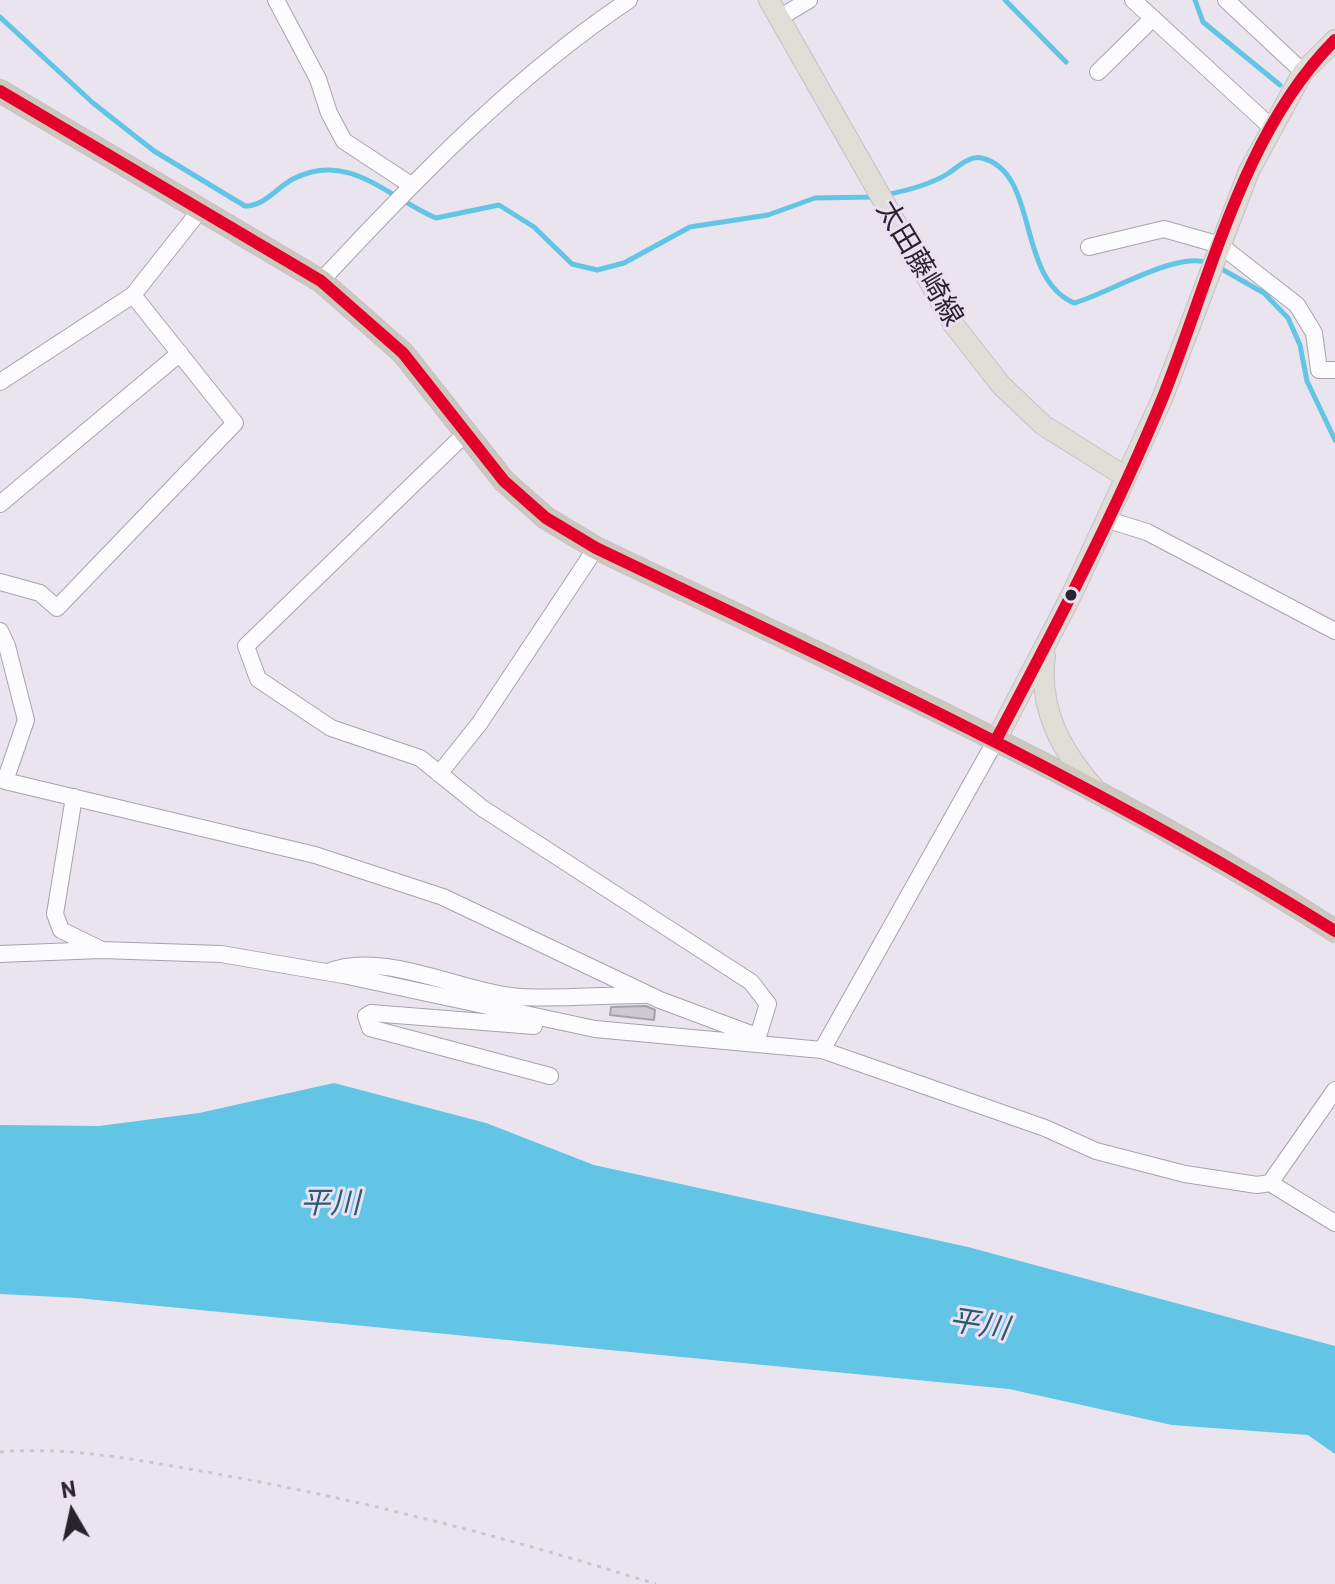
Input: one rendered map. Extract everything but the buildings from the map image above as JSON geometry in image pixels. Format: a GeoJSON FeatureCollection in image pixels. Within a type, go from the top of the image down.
{"type":"FeatureCollection","features":[{"type":"Feature","properties":{"kind":"highway"},"geometry":{"type":"LineString","coordinates":[[0,91],[321,281],[403,353],[522,498],[546,518],[596,548],[1096,790],[1209,851],[1335,931]]}},
{"type":"Feature","properties":{"kind":"main road","name":"太田藤崎線"},"geometry":{"type":"LineString","coordinates":[[774,9],[964,337],[1001,385],[1043,425],[1126,477]]}},
{"type":"Feature","properties":{"kind":"main road"},"geometry":{"type":"LineString","coordinates":[[996,740],[1046,648],[1162,399],[1249,171],[1303,72],[1335,40]]}},
{"type":"Feature","properties":{"kind":"main road"},"geometry":{"type":"LineString","coordinates":[[1046,648],[1043,688],[1049,715],[1069,757],[1096,790]]}},
{"type":"Feature","properties":{"kind":"street"},"geometry":{"type":"LineString","coordinates":[[276,0],[318,79],[329,113],[344,141],[411,185]]}},
{"type":"Feature","properties":{"kind":"street"},"geometry":{"type":"LineString","coordinates":[[321,281],[411,185],[559,53],[629,0]]}},
{"type":"Feature","properties":{"kind":"street"},"geometry":{"type":"LineString","coordinates":[[774,9],[809,0]]}},
{"type":"Feature","properties":{"kind":"street"},"geometry":{"type":"LineString","coordinates":[[1133,0],[1272,128]]}},
{"type":"Feature","properties":{"kind":"street"},"geometry":{"type":"LineString","coordinates":[[1226,0],[1303,72]]}},
{"type":"Feature","properties":{"kind":"street"},"geometry":{"type":"LineString","coordinates":[[1098,72],[1153,18]]}},
{"type":"Feature","properties":{"kind":"street"},"geometry":{"type":"LineString","coordinates":[[0,382],[133,295],[201,209]]}},
{"type":"Feature","properties":{"kind":"street"},"geometry":{"type":"LineString","coordinates":[[1089,247],[1164,229],[1220,245],[1297,305],[1314,333],[1319,370],[1335,370]]}},
{"type":"Feature","properties":{"kind":"street"},"geometry":{"type":"LineString","coordinates":[[0,582],[40,593],[57,608],[235,423],[133,295]]}},
{"type":"Feature","properties":{"kind":"street"},"geometry":{"type":"LineString","coordinates":[[0,504],[180,353]]}},
{"type":"Feature","properties":{"kind":"street"},"geometry":{"type":"LineString","coordinates":[[467,432],[246,646],[258,679],[331,728],[420,758],[482,808],[751,982],[768,1004],[762,1040]]}},
{"type":"Feature","properties":{"kind":"street"},"geometry":{"type":"LineString","coordinates":[[1108,520],[1147,532],[1335,631]]}},
{"type":"Feature","properties":{"kind":"street"},"geometry":{"type":"LineString","coordinates":[[439,774],[479,724],[596,548]]}},
{"type":"Feature","properties":{"kind":"street"},"geometry":{"type":"LineString","coordinates":[[0,631],[7,646],[26,720],[5,781],[315,855],[443,897],[650,995],[762,1040]]}},
{"type":"Feature","properties":{"kind":"street"},"geometry":{"type":"LineString","coordinates":[[822,1050],[996,740]]}},
{"type":"Feature","properties":{"kind":"street"},"geometry":{"type":"LineString","coordinates":[[74,797],[55,914],[61,930],[101,950]]}},
{"type":"Feature","properties":{"kind":"street"},"geometry":{"type":"LineString","coordinates":[[0,954],[101,950],[221,954],[326,972],[595,1029]]}},
{"type":"Feature","properties":{"kind":"street"},"geometry":{"type":"LineString","coordinates":[[326,972],[345,964],[403,971],[519,997],[650,995]]}},
{"type":"Feature","properties":{"kind":"street"},"geometry":{"type":"LineString","coordinates":[[550,1076],[370,1028],[366,1016],[371,1013],[762,1040],[822,1050],[1045,1128],[1096,1151],[1185,1174],[1257,1185],[1270,1183],[1335,1223]]}},
{"type":"Feature","properties":{"kind":"street"},"geometry":{"type":"LineString","coordinates":[[1270,1183],[1335,1090]]}},
{"type":"Feature","properties":{"kind":"path"},"geometry":{"type":"LineString","coordinates":[[0,1452],[71,1453],[133,1460],[307,1490],[435,1519],[656,1584]]}},
{"type":"Feature","properties":{"kind":"water","name":"平川"},"geometry":{"type":"Polygon","coordinates":[[[334,1083],[486,1123],[594,1165],[968,1247],[1335,1346],[1335,1454],[1308,1435],[1172,1425],[1009,1389],[77,1298],[0,1294],[0,1125],[99,1126],[199,1113],[334,1083]]]}},
{"type":"Feature","properties":{"kind":"waterway"},"geometry":{"type":"LineString","coordinates":[[1005,0],[1066,62]]}},
{"type":"Feature","properties":{"kind":"waterway"},"geometry":{"type":"LineString","coordinates":[[1195,0],[1203,22],[1280,85]]}},
{"type":"Feature","properties":{"kind":"waterway"},"geometry":{"type":"LineString","coordinates":[[0,17],[93,103],[154,151],[245,206],[259,203],[293,179],[313,171],[349,173],[436,218],[499,205],[534,227],[572,264],[597,270],[624,263],[690,227],[768,215],[815,198],[874,197]]}},
{"type":"Feature","properties":{"kind":"waterway"},"geometry":{"type":"LineString","coordinates":[[884,195],[934,181],[973,158],[982,158],[1000,167],[1013,183],[1043,271],[1055,290],[1074,303],[1179,262],[1209,263]]}},
{"type":"Feature","properties":{"kind":"waterway"},"geometry":{"type":"LineString","coordinates":[[1218,267],[1264,293],[1288,318],[1300,345],[1307,381],[1335,440]]}},
{"type":"Feature","properties":{"kind":"transit line"},"geometry":{"type":"LineString","coordinates":[[996,740],[1125,484],[1163,397],[1252,162],[1303,77],[1335,40]]}},
{"type":"Feature","properties":{"kind":"transit line"},"geometry":{"type":"LineString","coordinates":[[0,91],[321,281],[403,353],[504,481],[546,518],[596,548],[878,683],[1063,777],[1155,826],[1335,931]]}}]}
